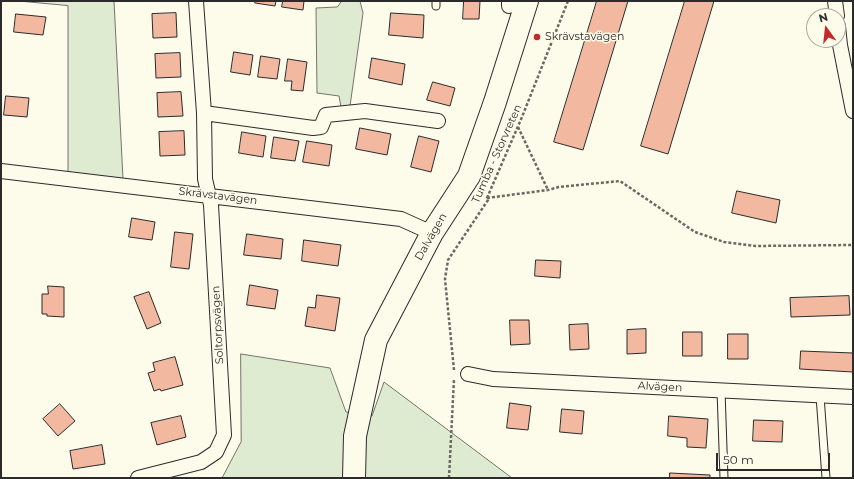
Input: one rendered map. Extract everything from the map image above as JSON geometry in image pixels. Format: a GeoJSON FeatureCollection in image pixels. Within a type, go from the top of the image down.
{"type":"FeatureCollection","features":[{"type":"Feature","properties":{"kind":"main road","name":"Dalvägen"},"geometry":{"type":"LineString","coordinates":[[354,478],[355,436],[376,340],[432,233],[469,176],[495,102],[515,3]]}},
{"type":"Feature","properties":{"kind":"street","name":"Soltorpsvägen"},"geometry":{"type":"LineString","coordinates":[[138,478],[201,462],[216,452],[224,435],[212,218],[205,179],[204,113],[196,1]]}},
{"type":"Feature","properties":{"kind":"street"},"geometry":{"type":"LineString","coordinates":[[841,48],[853,111]]}},
{"type":"Feature","properties":{"kind":"street"},"geometry":{"type":"LineString","coordinates":[[204,113],[313,128],[321,126],[326,115],[365,111],[438,121]]}},
{"type":"Feature","properties":{"kind":"street","name":"Skrävstavägen"},"geometry":{"type":"LineString","coordinates":[[1,171],[401,218],[432,233]]}},
{"type":"Feature","properties":{"kind":"street","name":"Alvägen"},"geometry":{"type":"LineString","coordinates":[[461,373],[493,379],[853,397]]}},
{"type":"Feature","properties":{"kind":"lane"},"geometry":{"type":"LineString","coordinates":[[721,390],[724,478]]}},
{"type":"Feature","properties":{"kind":"lane"},"geometry":{"type":"LineString","coordinates":[[820,396],[826,478]]}},
{"type":"Feature","properties":{"kind":"path","name":"Tumba - Storvreten"},"geometry":{"type":"LineString","coordinates":[[461,373],[445,279],[448,260],[488,200],[487,198],[518,127],[568,1]]}},
{"type":"Feature","properties":{"kind":"path"},"geometry":{"type":"LineString","coordinates":[[518,127],[548,190]]}},
{"type":"Feature","properties":{"kind":"path"},"geometry":{"type":"LineString","coordinates":[[487,198],[548,190],[559,187],[620,181],[695,232],[724,242],[756,246],[853,245]]}},
{"type":"Feature","properties":{"kind":"path"},"geometry":{"type":"LineString","coordinates":[[450,478],[454,379]]}},
{"type":"Feature","properties":{"kind":"green space"},"geometry":{"type":"Polygon","coordinates":[[[19,1],[114,1],[123,179],[68,172],[68,6],[19,1]]]}},
{"type":"Feature","properties":{"kind":"green space"},"geometry":{"type":"Polygon","coordinates":[[[342,1],[360,1],[363,13],[350,106],[341,107],[339,96],[317,93],[316,8],[337,7],[342,1]]]}},
{"type":"Feature","properties":{"kind":"green space"},"geometry":{"type":"Polygon","coordinates":[[[241,354],[330,368],[346,412],[372,416],[384,382],[512,478],[222,478],[241,442],[241,354]]]}},
{"type":"Feature","properties":{"kind":"building"},"geometry":{"type":"Polygon","coordinates":[[[256,1],[276,1],[275,6],[255,3],[256,1]]]}},
{"type":"Feature","properties":{"kind":"building"},"geometry":{"type":"Polygon","coordinates":[[[283,1],[304,1],[303,10],[282,7],[283,1]]]}},
{"type":"Feature","properties":{"kind":"building"},"geometry":{"type":"Polygon","coordinates":[[[464,1],[480,1],[479,19],[463,19],[464,1]]]}},
{"type":"Feature","properties":{"kind":"building"},"geometry":{"type":"Polygon","coordinates":[[[597,1],[628,1],[583,150],[554,142],[597,1]]]}},
{"type":"Feature","properties":{"kind":"building"},"geometry":{"type":"Polygon","coordinates":[[[685,1],[714,1],[668,154],[641,146],[685,1]]]}},
{"type":"Feature","properties":{"kind":"building"},"geometry":{"type":"Polygon","coordinates":[[[176,13],[177,37],[153,38],[152,14],[176,13]]]}},
{"type":"Feature","properties":{"kind":"building"},"geometry":{"type":"Polygon","coordinates":[[[391,13],[424,15],[423,38],[389,35],[391,13]]]}},
{"type":"Feature","properties":{"kind":"building"},"geometry":{"type":"Polygon","coordinates":[[[16,14],[46,17],[43,35],[14,32],[16,14]]]}},
{"type":"Feature","properties":{"kind":"building"},"geometry":{"type":"Polygon","coordinates":[[[234,52],[253,55],[250,75],[231,72],[234,52]]]}},
{"type":"Feature","properties":{"kind":"building"},"geometry":{"type":"Polygon","coordinates":[[[180,53],[181,77],[156,78],[155,54],[180,53]]]}},
{"type":"Feature","properties":{"kind":"building"},"geometry":{"type":"Polygon","coordinates":[[[261,56],[280,59],[277,79],[258,77],[261,56]]]}},
{"type":"Feature","properties":{"kind":"building"},"geometry":{"type":"Polygon","coordinates":[[[372,58],[405,64],[402,85],[369,78],[372,58]]]}},
{"type":"Feature","properties":{"kind":"building"},"geometry":{"type":"Polygon","coordinates":[[[288,59],[307,62],[303,91],[291,90],[292,81],[285,81],[288,59]]]}},
{"type":"Feature","properties":{"kind":"building"},"geometry":{"type":"Polygon","coordinates":[[[433,82],[455,88],[450,106],[427,100],[433,82]]]}},
{"type":"Feature","properties":{"kind":"building"},"geometry":{"type":"Polygon","coordinates":[[[181,92],[183,116],[158,117],[157,93],[181,92]]]}},
{"type":"Feature","properties":{"kind":"building"},"geometry":{"type":"Polygon","coordinates":[[[6,96],[29,98],[27,117],[4,115],[6,96]]]}},
{"type":"Feature","properties":{"kind":"building"},"geometry":{"type":"Polygon","coordinates":[[[360,128],[391,134],[387,155],[356,149],[360,128]]]}},
{"type":"Feature","properties":{"kind":"building"},"geometry":{"type":"Polygon","coordinates":[[[184,131],[185,155],[160,156],[159,132],[184,131]]]}},
{"type":"Feature","properties":{"kind":"building"},"geometry":{"type":"Polygon","coordinates":[[[242,132],[266,136],[263,157],[239,153],[242,132]]]}},
{"type":"Feature","properties":{"kind":"building"},"geometry":{"type":"Polygon","coordinates":[[[419,136],[439,141],[431,172],[411,167],[419,136]]]}},
{"type":"Feature","properties":{"kind":"building"},"geometry":{"type":"Polygon","coordinates":[[[274,137],[299,141],[295,161],[271,158],[274,137]]]}},
{"type":"Feature","properties":{"kind":"building"},"geometry":{"type":"Polygon","coordinates":[[[307,141],[332,145],[329,166],[303,162],[307,141]]]}},
{"type":"Feature","properties":{"kind":"building"},"geometry":{"type":"Polygon","coordinates":[[[737,191],[780,200],[776,223],[732,213],[737,191]]]}},
{"type":"Feature","properties":{"kind":"building"},"geometry":{"type":"Polygon","coordinates":[[[132,218],[155,222],[152,240],[129,237],[132,218]]]}},
{"type":"Feature","properties":{"kind":"building"},"geometry":{"type":"Polygon","coordinates":[[[175,232],[193,234],[189,269],[171,267],[175,232]]]}},
{"type":"Feature","properties":{"kind":"building"},"geometry":{"type":"Polygon","coordinates":[[[247,234],[283,239],[281,259],[244,255],[247,234]]]}},
{"type":"Feature","properties":{"kind":"building"},"geometry":{"type":"Polygon","coordinates":[[[304,240],[341,245],[338,266],[302,261],[304,240]]]}},
{"type":"Feature","properties":{"kind":"building"},"geometry":{"type":"Polygon","coordinates":[[[536,260],[561,261],[560,278],[535,276],[536,260]]]}},
{"type":"Feature","properties":{"kind":"building"},"geometry":{"type":"Polygon","coordinates":[[[250,285],[278,290],[275,309],[247,305],[250,285]]]}},
{"type":"Feature","properties":{"kind":"building"},"geometry":{"type":"Polygon","coordinates":[[[48,286],[64,287],[64,317],[47,316],[47,314],[42,314],[42,294],[48,294],[48,286]]]}},
{"type":"Feature","properties":{"kind":"building"},"geometry":{"type":"Polygon","coordinates":[[[149,292],[161,323],[147,329],[134,297],[149,292]]]}},
{"type":"Feature","properties":{"kind":"building"},"geometry":{"type":"Polygon","coordinates":[[[317,295],[340,298],[335,331],[305,326],[308,307],[315,308],[317,295]]]}},
{"type":"Feature","properties":{"kind":"building"},"geometry":{"type":"Polygon","coordinates":[[[849,296],[850,315],[791,317],[790,298],[849,296]]]}},
{"type":"Feature","properties":{"kind":"building"},"geometry":{"type":"Polygon","coordinates":[[[510,320],[529,320],[530,344],[511,345],[510,320]]]}},
{"type":"Feature","properties":{"kind":"building"},"geometry":{"type":"Polygon","coordinates":[[[588,324],[589,349],[570,350],[569,325],[588,324]]]}},
{"type":"Feature","properties":{"kind":"building"},"geometry":{"type":"Polygon","coordinates":[[[646,329],[646,353],[627,354],[627,330],[646,329]]]}},
{"type":"Feature","properties":{"kind":"building"},"geometry":{"type":"Polygon","coordinates":[[[683,332],[702,332],[702,356],[683,356],[683,332]]]}},
{"type":"Feature","properties":{"kind":"building"},"geometry":{"type":"Polygon","coordinates":[[[728,334],[748,334],[748,359],[728,359],[728,334]]]}},
{"type":"Feature","properties":{"kind":"building"},"geometry":{"type":"Polygon","coordinates":[[[801,351],[853,353],[853,372],[800,369],[801,351]]]}},
{"type":"Feature","properties":{"kind":"building"},"geometry":{"type":"Polygon","coordinates":[[[175,357],[183,385],[161,391],[160,389],[154,391],[148,373],[155,371],[153,363],[175,357]]]}},
{"type":"Feature","properties":{"kind":"building"},"geometry":{"type":"Polygon","coordinates":[[[510,403],[531,406],[528,430],[507,428],[510,403]]]}},
{"type":"Feature","properties":{"kind":"building"},"geometry":{"type":"Polygon","coordinates":[[[60,404],[75,421],[58,436],[43,419],[60,404]]]}},
{"type":"Feature","properties":{"kind":"building"},"geometry":{"type":"Polygon","coordinates":[[[562,409],[584,411],[582,434],[560,432],[562,409]]]}},
{"type":"Feature","properties":{"kind":"building"},"geometry":{"type":"Polygon","coordinates":[[[181,416],[186,437],[157,445],[151,423],[181,416]]]}},
{"type":"Feature","properties":{"kind":"building"},"geometry":{"type":"Polygon","coordinates":[[[669,416],[708,419],[706,448],[687,447],[687,438],[668,436],[669,416]]]}},
{"type":"Feature","properties":{"kind":"building"},"geometry":{"type":"Polygon","coordinates":[[[754,420],[783,421],[782,442],[753,441],[754,420]]]}},
{"type":"Feature","properties":{"kind":"building"},"geometry":{"type":"Polygon","coordinates":[[[102,445],[105,464],[73,469],[70,451],[102,445]]]}},
{"type":"Feature","properties":{"kind":"building"},"geometry":{"type":"Polygon","coordinates":[[[670,473],[710,475],[710,478],[670,478],[670,473]]]}},
{"type":"Feature","properties":{"kind":"place","name":"Skrävstavägen"},"geometry":{"type":"Point","coordinates":[537,37]}}]}
